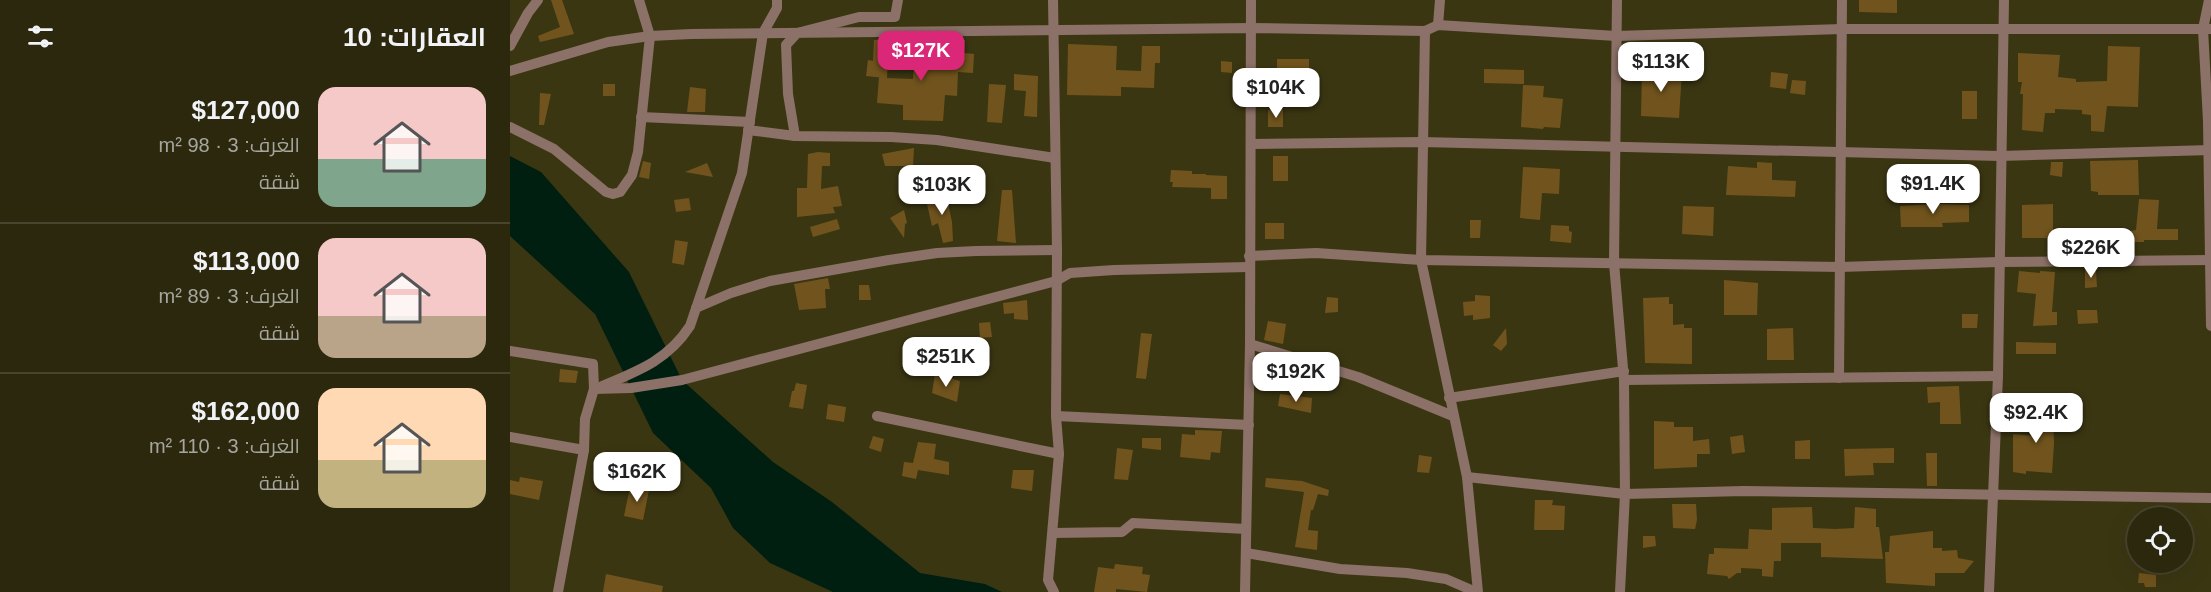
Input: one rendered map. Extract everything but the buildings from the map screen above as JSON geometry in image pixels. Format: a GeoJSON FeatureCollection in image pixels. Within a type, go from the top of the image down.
{"type":"FeatureCollection","features":[{"type":"Feature","properties":{"kind":"street"},"geometry":{"type":"LineString","coordinates":[[510,46],[538,0]]}},
{"type":"Feature","properties":{"kind":"street"},"geometry":{"type":"LineString","coordinates":[[510,127],[554,149],[606,192],[613,194],[620,192],[632,175],[639,143],[650,36],[639,0]]}},
{"type":"Feature","properties":{"kind":"street"},"geometry":{"type":"LineString","coordinates":[[594,389],[646,367],[670,352],[690,326],[742,173],[763,33],[777,8],[777,0]]}},
{"type":"Feature","properties":{"kind":"street"},"geometry":{"type":"LineString","coordinates":[[795,136],[788,94],[786,45],[797,33],[859,17],[895,17],[898,0]]}},
{"type":"Feature","properties":{"kind":"street"},"geometry":{"type":"LineString","coordinates":[[1053,0],[1057,250],[1056,416],[1059,454],[1048,580],[1054,592]]}},
{"type":"Feature","properties":{"kind":"street"},"geometry":{"type":"LineString","coordinates":[[1245,592],[1250,344],[1251,0]]}},
{"type":"Feature","properties":{"kind":"street"},"geometry":{"type":"LineString","coordinates":[[1438,25],[1440,0]]}},
{"type":"Feature","properties":{"kind":"street"},"geometry":{"type":"LineString","coordinates":[[1617,0],[1614,263],[1624,376],[1624,494],[1620,592]]}},
{"type":"Feature","properties":{"kind":"street"},"geometry":{"type":"LineString","coordinates":[[1839,378],[1842,0]]}},
{"type":"Feature","properties":{"kind":"street"},"geometry":{"type":"LineString","coordinates":[[1989,592],[1998,376],[2004,0]]}},
{"type":"Feature","properties":{"kind":"street"},"geometry":{"type":"LineString","coordinates":[[2209,0],[2207,29],[2211,326]]}},
{"type":"Feature","properties":{"kind":"street"},"geometry":{"type":"LineString","coordinates":[[510,71],[608,42],[650,36],[763,33],[1252,28],[1425,31],[1438,25],[1616,36],[1842,29],[2207,29]]}},
{"type":"Feature","properties":{"kind":"street"},"geometry":{"type":"LineString","coordinates":[[1246,553],[1340,569],[1407,573],[1446,579],[1477,592],[1467,477],[1420,260],[1425,31]]}},
{"type":"Feature","properties":{"kind":"street"},"geometry":{"type":"LineString","coordinates":[[641,117],[749,126],[795,136],[936,140],[1055,158]]}},
{"type":"Feature","properties":{"kind":"street"},"geometry":{"type":"LineString","coordinates":[[1251,144],[1422,142],[2000,156],[2209,150]]}},
{"type":"Feature","properties":{"kind":"street"},"geometry":{"type":"LineString","coordinates":[[696,308],[731,293],[770,281],[889,260],[937,253],[1057,250]]}},
{"type":"Feature","properties":{"kind":"street"},"geometry":{"type":"LineString","coordinates":[[1249,256],[1316,253],[1420,260],[1840,267],[1999,262],[2210,260]]}},
{"type":"Feature","properties":{"kind":"street"},"geometry":{"type":"LineString","coordinates":[[594,389],[632,388],[682,380],[1056,281],[1070,273],[1249,267]]}},
{"type":"Feature","properties":{"kind":"street"},"geometry":{"type":"LineString","coordinates":[[1250,344],[1358,377],[1453,416]]}},
{"type":"Feature","properties":{"kind":"street"},"geometry":{"type":"LineString","coordinates":[[510,351],[593,363],[594,389],[585,419],[584,450],[558,592]]}},
{"type":"Feature","properties":{"kind":"street"},"geometry":{"type":"LineString","coordinates":[[1449,398],[1624,376],[1839,378],[1998,376]]}},
{"type":"Feature","properties":{"kind":"street"},"geometry":{"type":"LineString","coordinates":[[876,416],[1059,454]]}},
{"type":"Feature","properties":{"kind":"street"},"geometry":{"type":"LineString","coordinates":[[1056,416],[1249,425]]}},
{"type":"Feature","properties":{"kind":"street"},"geometry":{"type":"LineString","coordinates":[[510,437],[584,450]]}},
{"type":"Feature","properties":{"kind":"street"},"geometry":{"type":"LineString","coordinates":[[1467,477],[1624,494],[1744,491],[2211,498]]}},
{"type":"Feature","properties":{"kind":"street"},"geometry":{"type":"LineString","coordinates":[[1053,533],[1122,532],[1133,523],[1246,529]]}},
{"type":"Feature","properties":{"kind":"shaded area"},"geometry":{"type":"Polygon","coordinates":[[[510,156],[541,172],[629,272],[682,380],[773,462],[832,502],[920,573],[985,584],[1002,592],[833,592],[770,563],[733,528],[711,488],[653,433],[595,314],[510,236],[510,156]]]}}]}
